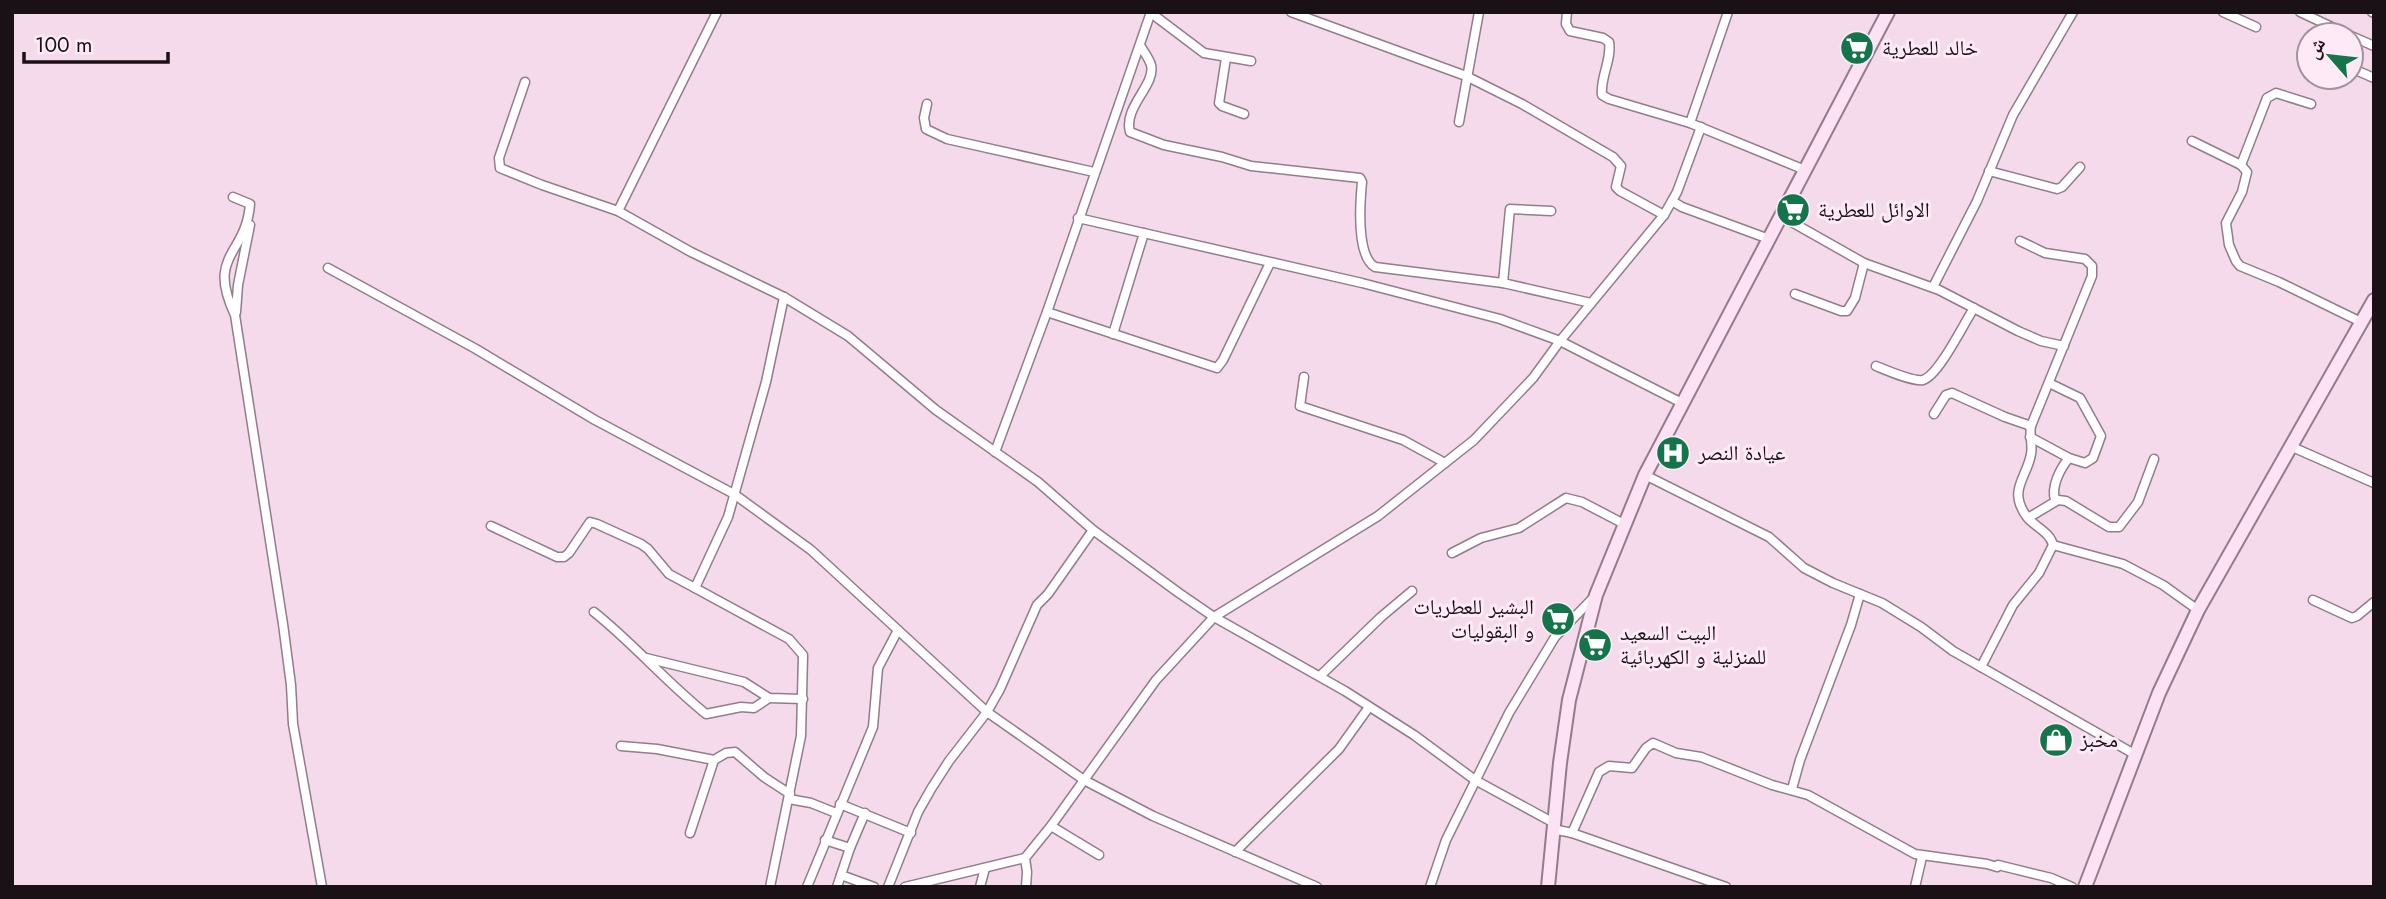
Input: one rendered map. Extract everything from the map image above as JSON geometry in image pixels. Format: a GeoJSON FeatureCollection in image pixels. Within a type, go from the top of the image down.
{"type":"FeatureCollection","features":[{"type":"Feature","properties":{"kind":"street"},"geometry":{"type":"LineString","coordinates":[[618,211],[717,12]]}},
{"type":"Feature","properties":{"kind":"street"},"geometry":{"type":"LineString","coordinates":[[995,452],[1047,312],[1151,12],[1204,52],[1251,61]]}},
{"type":"Feature","properties":{"kind":"street"},"geometry":{"type":"LineString","coordinates":[[1291,12],[1466,76],[1511,98],[1613,157],[1620,166],[1616,187],[1619,191],[1664,215]]}},
{"type":"Feature","properties":{"kind":"street"},"geometry":{"type":"LineString","coordinates":[[1460,122],[1479,12]]}},
{"type":"Feature","properties":{"kind":"street"},"geometry":{"type":"LineString","coordinates":[[1567,12],[1566,24],[1570,31],[1603,38],[1609,42],[1609,59],[1601,88],[1602,95],[1621,104],[1701,127],[1805,170]]}},
{"type":"Feature","properties":{"kind":"street"},"geometry":{"type":"LineString","coordinates":[[1690,123],[1728,12]]}},
{"type":"Feature","properties":{"kind":"street"},"geometry":{"type":"LineString","coordinates":[[1548,887],[1569,699],[1596,595],[1645,475],[1888,12]]}},
{"type":"Feature","properties":{"kind":"street"},"geometry":{"type":"LineString","coordinates":[[1933,288],[2013,115],[2073,12]]}},
{"type":"Feature","properties":{"kind":"street"},"geometry":{"type":"LineString","coordinates":[[2223,12],[2256,27]]}},
{"type":"Feature","properties":{"kind":"street"},"geometry":{"type":"LineString","coordinates":[[2300,12],[2320,21]]}},
{"type":"Feature","properties":{"kind":"street"},"geometry":{"type":"LineString","coordinates":[[1140,45],[1151,66],[1151,74],[1133,107],[1129,120],[1130,132],[1164,145],[1251,166],[1360,178],[1362,236],[1367,259],[1372,266],[1503,283],[1591,303]]}},
{"type":"Feature","properties":{"kind":"street"},"geometry":{"type":"LineString","coordinates":[[1226,58],[1219,103],[1244,114]]}},
{"type":"Feature","properties":{"kind":"street"},"geometry":{"type":"LineString","coordinates":[[525,82],[499,158],[500,168],[618,211],[691,252],[784,296],[866,349],[936,410],[1038,482],[1093,530],[1214,617],[1320,676],[1475,780],[1553,826],[1726,887]]}},
{"type":"Feature","properties":{"kind":"street"},"geometry":{"type":"LineString","coordinates":[[2241,165],[2267,98],[2276,93],[2286,94],[2311,104]]}},
{"type":"Feature","properties":{"kind":"street"},"geometry":{"type":"LineString","coordinates":[[927,104],[924,118],[926,129],[947,139],[1094,172]]}},
{"type":"Feature","properties":{"kind":"street"},"geometry":{"type":"LineString","coordinates":[[905,887],[1025,858],[1156,680],[1214,617],[1378,516],[1474,440],[1533,378],[1560,341],[1664,215],[1701,127]]}},
{"type":"Feature","properties":{"kind":"street"},"geometry":{"type":"LineString","coordinates":[[2192,141],[2241,165],[2247,172],[2227,223],[2229,245],[2240,266],[2361,322]]}},
{"type":"Feature","properties":{"kind":"street"},"geometry":{"type":"LineString","coordinates":[[1989,171],[2057,189],[2081,167]]}},
{"type":"Feature","properties":{"kind":"street"},"geometry":{"type":"LineString","coordinates":[[233,197],[250,204],[250,225],[235,315],[289,673],[293,724],[322,887]]}},
{"type":"Feature","properties":{"kind":"street"},"geometry":{"type":"LineString","coordinates":[[1672,201],[1769,239]]}},
{"type":"Feature","properties":{"kind":"street"},"geometry":{"type":"LineString","coordinates":[[1503,283],[1510,209],[1551,211]]}},
{"type":"Feature","properties":{"kind":"street"},"geometry":{"type":"LineString","coordinates":[[235,315],[226,295],[223,279],[226,265],[250,214]]}},
{"type":"Feature","properties":{"kind":"street"},"geometry":{"type":"LineString","coordinates":[[1781,216],[1864,263],[1933,288],[2029,336],[2064,346]]}},
{"type":"Feature","properties":{"kind":"street"},"geometry":{"type":"LineString","coordinates":[[1078,218],[1362,283],[1488,316],[1560,341],[1682,403]]}},
{"type":"Feature","properties":{"kind":"street"},"geometry":{"type":"LineString","coordinates":[[1113,334],[1144,233]]}},
{"type":"Feature","properties":{"kind":"street"},"geometry":{"type":"LineString","coordinates":[[1981,667],[2012,605],[2039,573],[2053,545],[2051,537],[2028,518],[2020,504],[2018,493],[2031,453],[2031,426],[2090,283],[2092,266],[2085,259],[2045,253],[2020,241]]}},
{"type":"Feature","properties":{"kind":"street"},"geometry":{"type":"LineString","coordinates":[[1047,312],[1217,368],[1270,263]]}},
{"type":"Feature","properties":{"kind":"street"},"geometry":{"type":"LineString","coordinates":[[1795,294],[1844,312],[1850,308],[1855,298],[1864,263]]}},
{"type":"Feature","properties":{"kind":"street"},"geometry":{"type":"LineString","coordinates":[[328,268],[476,349],[595,420],[734,494],[811,550],[987,712],[1084,780],[1153,816],[1317,887]]}},
{"type":"Feature","properties":{"kind":"street"},"geometry":{"type":"LineString","coordinates":[[695,588],[723,528],[734,494],[766,382],[784,296]]}},
{"type":"Feature","properties":{"kind":"street"},"geometry":{"type":"LineString","coordinates":[[2085,887],[2159,693],[2198,610],[2374,300]]}},
{"type":"Feature","properties":{"kind":"street"},"geometry":{"type":"LineString","coordinates":[[1876,366],[1924,380],[1944,357],[1973,308]]}},
{"type":"Feature","properties":{"kind":"street"},"geometry":{"type":"LineString","coordinates":[[1304,377],[1300,406],[1403,440],[1445,463]]}},
{"type":"Feature","properties":{"kind":"street"},"geometry":{"type":"LineString","coordinates":[[2030,438],[2085,463],[2095,454],[2101,436],[2091,422],[2082,401],[2049,383]]}},
{"type":"Feature","properties":{"kind":"street"},"geometry":{"type":"LineString","coordinates":[[1934,414],[1946,395],[1952,393],[2031,426]]}},
{"type":"Feature","properties":{"kind":"street"},"geometry":{"type":"LineString","coordinates":[[2290,446],[2374,483]]}},
{"type":"Feature","properties":{"kind":"street"},"geometry":{"type":"LineString","coordinates":[[2055,500],[2054,486],[2069,458]]}},
{"type":"Feature","properties":{"kind":"street"},"geometry":{"type":"LineString","coordinates":[[2028,518],[2055,500],[2066,501],[2109,527],[2119,527],[2137,502],[2154,459]]}},
{"type":"Feature","properties":{"kind":"street"},"geometry":{"type":"LineString","coordinates":[[1645,475],[1769,537],[1804,568],[1882,603],[1921,626],[1953,651],[2136,755]]}},
{"type":"Feature","properties":{"kind":"street"},"geometry":{"type":"LineString","coordinates":[[1452,553],[1481,538],[1519,528],[1566,498],[1582,502],[1624,524]]}},
{"type":"Feature","properties":{"kind":"street"},"geometry":{"type":"LineString","coordinates":[[491,526],[564,557],[590,522],[597,524],[641,544],[669,574],[752,618],[798,647],[803,654],[801,736],[770,887]]}},
{"type":"Feature","properties":{"kind":"street"},"geometry":{"type":"LineString","coordinates":[[888,887],[931,789],[987,712],[1010,668],[1031,615],[1093,530]]}},
{"type":"Feature","properties":{"kind":"street"},"geometry":{"type":"LineString","coordinates":[[2053,545],[2123,565],[2163,585],[2198,610]]}},
{"type":"Feature","properties":{"kind":"street"},"geometry":{"type":"LineString","coordinates":[[1320,676],[1412,591]]}},
{"type":"Feature","properties":{"kind":"street"},"geometry":{"type":"LineString","coordinates":[[1792,789],[1860,594]]}},
{"type":"Feature","properties":{"kind":"street"},"geometry":{"type":"LineString","coordinates":[[1430,887],[1446,840],[1509,713],[1555,637],[1596,595]]}},
{"type":"Feature","properties":{"kind":"street"},"geometry":{"type":"LineString","coordinates":[[2312,600],[2352,618],[2374,602]]}},
{"type":"Feature","properties":{"kind":"street"},"geometry":{"type":"LineString","coordinates":[[594,611],[626,637],[673,687],[706,714],[741,707],[754,708],[769,698]]}},
{"type":"Feature","properties":{"kind":"street"},"geometry":{"type":"LineString","coordinates":[[807,887],[837,808],[873,727],[878,668],[898,630]]}},
{"type":"Feature","properties":{"kind":"street"},"geometry":{"type":"LineString","coordinates":[[643,658],[744,682],[769,698],[803,699]]}},
{"type":"Feature","properties":{"kind":"street"},"geometry":{"type":"LineString","coordinates":[[1235,852],[1339,749],[1369,707]]}},
{"type":"Feature","properties":{"kind":"street"},"geometry":{"type":"LineString","coordinates":[[1572,833],[1599,772],[1609,766],[1632,768],[1646,748],[1653,743],[1676,753],[1701,757],[1772,785],[1792,789],[1842,812],[1901,847],[1922,856],[1997,867],[1998,865],[2051,878],[2072,887]]}},
{"type":"Feature","properties":{"kind":"street"},"geometry":{"type":"LineString","coordinates":[[621,746],[657,749],[714,760],[726,753],[735,752],[790,796],[811,803],[865,813],[911,833]]}},
{"type":"Feature","properties":{"kind":"street"},"geometry":{"type":"LineString","coordinates":[[690,833],[714,760]]}},
{"type":"Feature","properties":{"kind":"street"},"geometry":{"type":"LineString","coordinates":[[837,887],[849,848],[865,813]]}},
{"type":"Feature","properties":{"kind":"street"},"geometry":{"type":"LineString","coordinates":[[1051,826],[1099,855]]}},
{"type":"Feature","properties":{"kind":"street"},"geometry":{"type":"LineString","coordinates":[[825,840],[849,848]]}},
{"type":"Feature","properties":{"kind":"street"},"geometry":{"type":"LineString","coordinates":[[1915,887],[1922,856]]}},
{"type":"Feature","properties":{"kind":"street"},"geometry":{"type":"LineString","coordinates":[[1025,858],[1026,887]]}},
{"type":"Feature","properties":{"kind":"street"},"geometry":{"type":"LineString","coordinates":[[980,887],[985,868]]}},
{"type":"Feature","properties":{"kind":"street"},"geometry":{"type":"LineString","coordinates":[[841,875],[874,887]]}},
{"type":"Feature","properties":{"kind":"street"},"geometry":{"type":"LineString","coordinates":[[1686,887],[1691,875]]}},
{"type":"Feature","properties":{"kind":"place","name":"خالد للعطرية"},"geometry":{"type":"Point","coordinates":[1857,48]}},
{"type":"Feature","properties":{"kind":"place","name":"الاوائل للعطرية"},"geometry":{"type":"Point","coordinates":[1793,210]}},
{"type":"Feature","properties":{"kind":"place","name":"عيادة النصر"},"geometry":{"type":"Point","coordinates":[1673,453]}},
{"type":"Feature","properties":{"kind":"place","name":"البشير للعطريات و البقوليات"},"geometry":{"type":"Point","coordinates":[1558,619]}},
{"type":"Feature","properties":{"kind":"place","name":"البيت السعيد للمنزلية و الكهربائية"},"geometry":{"type":"Point","coordinates":[1595,645]}},
{"type":"Feature","properties":{"kind":"place","name":"مخبز"},"geometry":{"type":"Point","coordinates":[2056,740]}}]}
